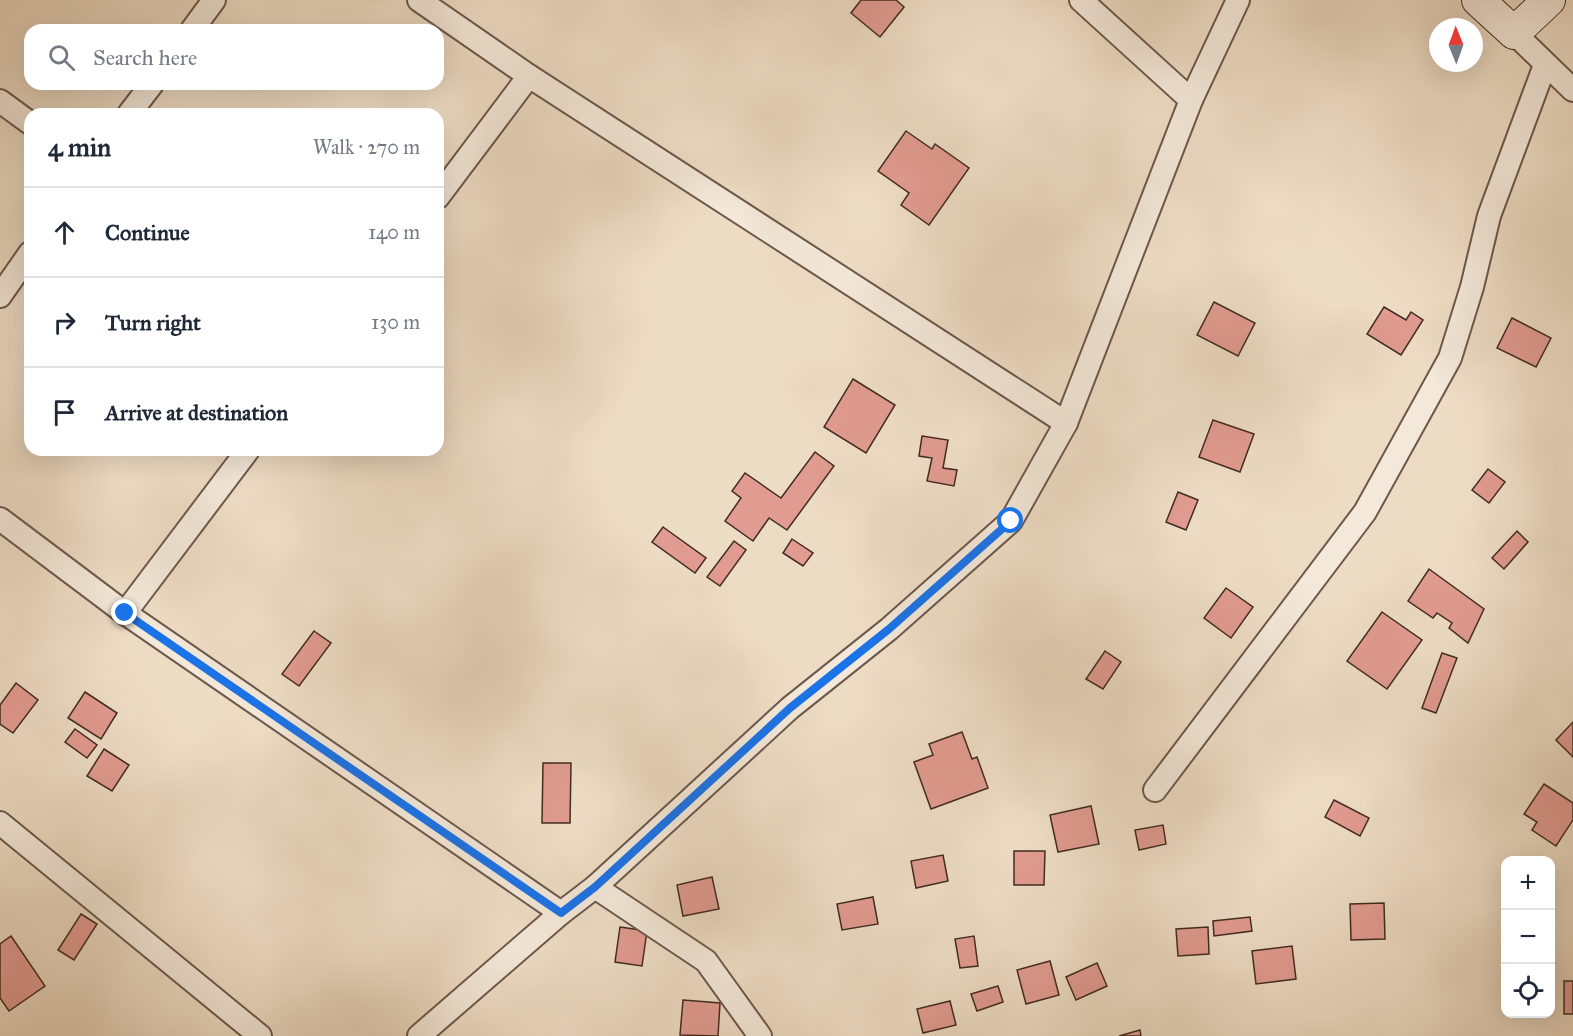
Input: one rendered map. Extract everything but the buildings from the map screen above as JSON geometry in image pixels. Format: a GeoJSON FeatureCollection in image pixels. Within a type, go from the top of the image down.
{"type":"FeatureCollection","features":[{"type":"Feature","properties":{"kind":"street"},"geometry":{"type":"LineString","coordinates":[[196,24],[214,0]]}},
{"type":"Feature","properties":{"kind":"street"},"geometry":{"type":"LineString","coordinates":[[419,0],[529,76],[1066,423]]}},
{"type":"Feature","properties":{"kind":"street"},"geometry":{"type":"LineString","coordinates":[[1081,0],[1191,100]]}},
{"type":"Feature","properties":{"kind":"street"},"geometry":{"type":"LineString","coordinates":[[419,1036],[561,913],[595,887],[790,708],[889,629],[1011,521],[1066,423],[1191,100],[1238,0]]}},
{"type":"Feature","properties":{"kind":"street"},"geometry":{"type":"LineString","coordinates":[[1478,0],[1573,90]]}},
{"type":"Feature","properties":{"kind":"street"},"geometry":{"type":"LineString","coordinates":[[1514,33],[1549,0]]}},
{"type":"Feature","properties":{"kind":"street"},"geometry":{"type":"LineString","coordinates":[[1155,790],[1365,512],[1450,358],[1473,287],[1489,216],[1545,65]]}},
{"type":"Feature","properties":{"kind":"street"},"geometry":{"type":"LineString","coordinates":[[444,189],[529,76]]}},
{"type":"Feature","properties":{"kind":"street"},"geometry":{"type":"LineString","coordinates":[[134,108],[147,90]]}},
{"type":"Feature","properties":{"kind":"street"},"geometry":{"type":"LineString","coordinates":[[0,101],[24,119]]}},
{"type":"Feature","properties":{"kind":"street"},"geometry":{"type":"LineString","coordinates":[[0,296],[24,262]]}},
{"type":"Feature","properties":{"kind":"street"},"geometry":{"type":"LineString","coordinates":[[125,613],[243,456]]}},
{"type":"Feature","properties":{"kind":"street"},"geometry":{"type":"LineString","coordinates":[[0,519],[125,613],[561,913]]}},
{"type":"Feature","properties":{"kind":"street"},"geometry":{"type":"LineString","coordinates":[[0,823],[261,1036]]}},
{"type":"Feature","properties":{"kind":"street"},"geometry":{"type":"LineString","coordinates":[[595,887],[706,961],[760,1036]]}},
{"type":"Feature","properties":{"kind":"route"},"geometry":{"type":"LineString","coordinates":[[125,613],[561,913],[595,887],[790,708],[889,629],[1011,521]]}}]}
